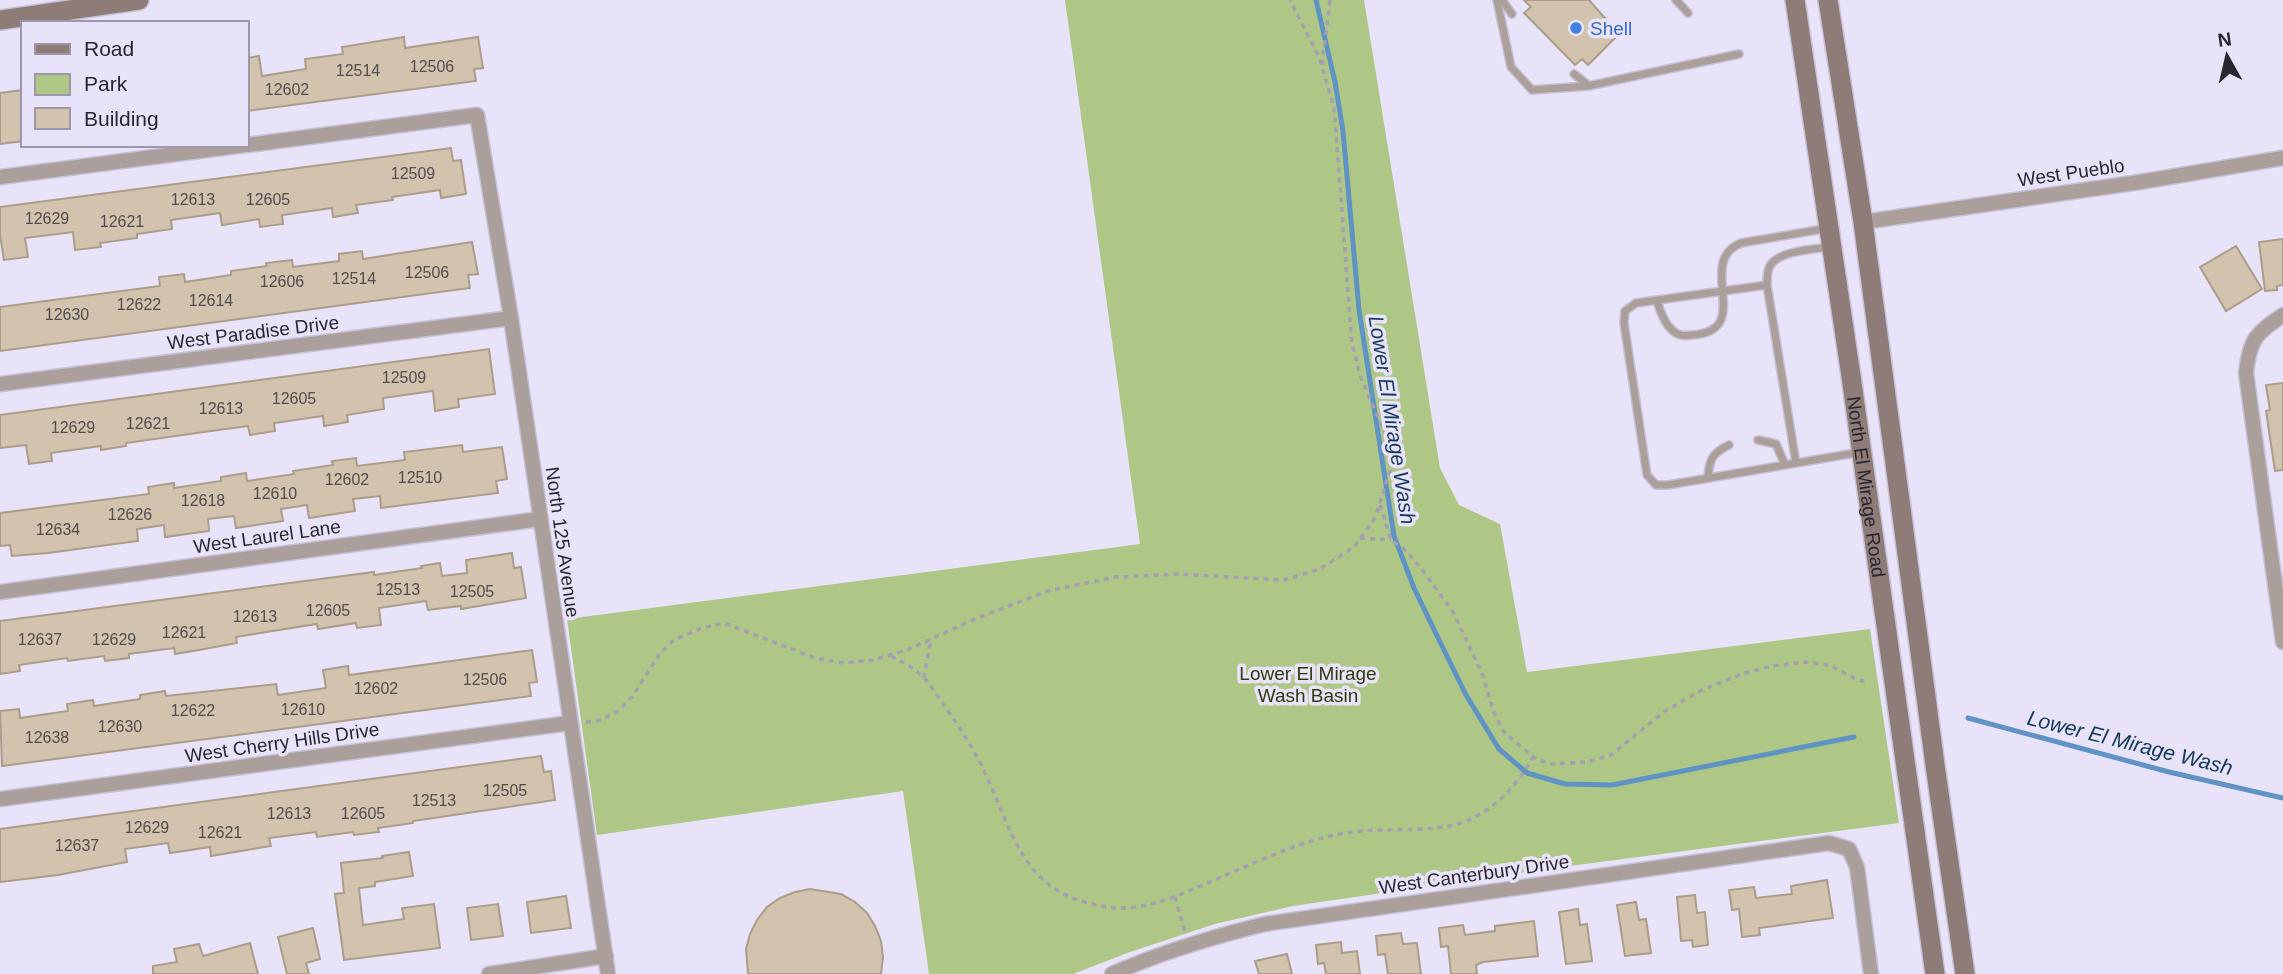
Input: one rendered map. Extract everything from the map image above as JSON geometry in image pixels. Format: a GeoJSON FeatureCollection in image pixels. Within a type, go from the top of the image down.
{"type":"FeatureCollection","features":[{"type":"Feature","properties":{"kind":"main road"},"geometry":{"type":"LineString","coordinates":[[0,20],[139,0]]}},
{"type":"Feature","properties":{"kind":"main road","name":"North El Mirage Road"},"geometry":{"type":"LineString","coordinates":[[1795,0],[1935,974]]}},
{"type":"Feature","properties":{"kind":"main road","name":"North El Mirage Road"},"geometry":{"type":"LineString","coordinates":[[1828,0],[1863,222],[1965,974]]}},
{"type":"Feature","properties":{"kind":"street","name":"North 125 Avenue"},"geometry":{"type":"LineString","coordinates":[[248,145],[477,115],[511,318],[608,974]]}},
{"type":"Feature","properties":{"kind":"street"},"geometry":{"type":"LineString","coordinates":[[0,177],[231,147]]}},
{"type":"Feature","properties":{"kind":"street","name":"West Pueblo"},"geometry":{"type":"LineString","coordinates":[[1863,222],[2140,182],[2283,158]]}},
{"type":"Feature","properties":{"kind":"street"},"geometry":{"type":"LineString","coordinates":[[2283,315],[2263,328],[2249,349],[2246,373],[2283,642]]}},
{"type":"Feature","properties":{"kind":"street","name":"West Paradise Drive"},"geometry":{"type":"LineString","coordinates":[[0,384],[511,318]]}},
{"type":"Feature","properties":{"kind":"street","name":"West Laurel Lane"},"geometry":{"type":"LineString","coordinates":[[0,592],[540,519]]}},
{"type":"Feature","properties":{"kind":"street","name":"West Cherry Hills Drive"},"geometry":{"type":"LineString","coordinates":[[0,799],[570,723]]}},
{"type":"Feature","properties":{"kind":"street","name":"West Canterbury Drive"},"geometry":{"type":"LineString","coordinates":[[1112,974],[1189,944],[1265,924],[1829,843],[1849,849],[1857,867],[1871,974]]}},
{"type":"Feature","properties":{"kind":"street"},"geometry":{"type":"LineString","coordinates":[[489,974],[606,956]]}},
{"type":"Feature","properties":{"kind":"lane"},"geometry":{"type":"LineString","coordinates":[[1499,0],[1512,14]]}},
{"type":"Feature","properties":{"kind":"lane"},"geometry":{"type":"LineString","coordinates":[[1499,0],[1511,67],[1532,90],[1588,86],[1740,54]]}},
{"type":"Feature","properties":{"kind":"lane"},"geometry":{"type":"LineString","coordinates":[[1676,0],[1688,13]]}},
{"type":"Feature","properties":{"kind":"lane"},"geometry":{"type":"LineString","coordinates":[[1574,74],[1588,86]]}},
{"type":"Feature","properties":{"kind":"lane"},"geometry":{"type":"LineString","coordinates":[[1796,463],[1767,285],[1768,270],[1772,261],[1830,237]]}},
{"type":"Feature","properties":{"kind":"lane"},"geometry":{"type":"LineString","coordinates":[[1657,301],[1672,331],[1681,335],[1697,335],[1715,327],[1721,319],[1725,307],[1721,270],[1723,257],[1732,247],[1741,243],[1830,237]]}},
{"type":"Feature","properties":{"kind":"lane"},"geometry":{"type":"LineString","coordinates":[[1767,285],[1636,303],[1625,311],[1624,323],[1647,475],[1656,485],[1668,485],[1861,452]]}},
{"type":"Feature","properties":{"kind":"lane"},"geometry":{"type":"LineString","coordinates":[[1758,440],[1776,444],[1786,464]]}},
{"type":"Feature","properties":{"kind":"lane"},"geometry":{"type":"LineString","coordinates":[[1708,478],[1709,461],[1718,450],[1729,445]]}},
{"type":"Feature","properties":{"kind":"path"},"geometry":{"type":"LineString","coordinates":[[570,723],[601,720],[618,711],[632,696],[660,653],[674,640],[702,628],[724,623],[815,658],[834,661],[873,660],[889,656],[1048,590],[1116,577],[1178,574],[1283,580],[1320,569],[1354,547],[1375,517],[1380,503],[1390,470],[1388,442],[1361,378],[1352,344],[1334,107],[1322,67],[1290,0]]}},
{"type":"Feature","properties":{"kind":"path"},"geometry":{"type":"LineString","coordinates":[[1322,67],[1330,0]]}},
{"type":"Feature","properties":{"kind":"path"},"geometry":{"type":"LineString","coordinates":[[1380,503],[1391,540]]}},
{"type":"Feature","properties":{"kind":"path"},"geometry":{"type":"LineString","coordinates":[[1360,538],[1391,540],[1405,550],[1453,612],[1482,673],[1493,710],[1503,731],[1533,757],[1549,764],[1587,762],[1611,755],[1665,711],[1704,689],[1745,673],[1806,662],[1829,665],[1858,680],[1866,681]]}},
{"type":"Feature","properties":{"kind":"path"},"geometry":{"type":"LineString","coordinates":[[924,678],[931,639]]}},
{"type":"Feature","properties":{"kind":"path"},"geometry":{"type":"LineString","coordinates":[[889,656],[924,678],[972,745],[1026,863],[1057,891],[1106,908],[1151,905],[1293,848],[1337,835],[1369,830],[1448,827],[1475,817],[1495,804],[1513,788],[1533,757]]}},
{"type":"Feature","properties":{"kind":"path"},"geometry":{"type":"LineString","coordinates":[[1175,897],[1189,944]]}},
{"type":"Feature","properties":{"kind":"green space","name":"Lower El Mirage Wash Basin"},"geometry":{"type":"Polygon","coordinates":[[[1065,0],[1364,0],[1440,468],[1459,505],[1500,524],[1527,672],[1870,629],[1899,823],[1554,868],[1293,906],[1215,924],[1073,974],[929,974],[903,791],[597,835],[567,619],[1140,544],[1065,0]]]}},
{"type":"Feature","properties":{"kind":"building","name":"Shell"},"geometry":{"type":"Polygon","coordinates":[[[1524,0],[1589,0],[1619,34],[1588,65],[1582,59],[1575,65],[1524,13],[1531,7],[1524,0]]]}},
{"type":"Feature","properties":{"kind":"building"},"geometry":{"type":"Polygon","coordinates":[[[404,37],[405,48],[478,37],[483,68],[474,69],[476,81],[248,111],[248,58],[259,56],[262,76],[306,69],[305,59],[343,54],[342,47],[404,37]]]}},
{"type":"Feature","properties":{"kind":"building"},"geometry":{"type":"Polygon","coordinates":[[[21,90],[21,141],[0,144],[0,93],[21,90]]]}},
{"type":"Feature","properties":{"kind":"building"},"geometry":{"type":"Polygon","coordinates":[[[451,148],[453,161],[461,160],[466,194],[441,198],[440,190],[392,197],[393,200],[356,205],[358,213],[333,217],[332,208],[282,215],[283,224],[260,227],[259,219],[222,225],[220,213],[171,220],[172,229],[137,234],[137,238],[100,243],[101,247],[75,250],[73,232],[25,238],[28,257],[4,260],[0,235],[0,207],[451,148]]]}},
{"type":"Feature","properties":{"kind":"building"},"geometry":{"type":"Polygon","coordinates":[[[2283,239],[2283,285],[2277,286],[2277,290],[2265,291],[2259,242],[2283,239]]]}},
{"type":"Feature","properties":{"kind":"building"},"geometry":{"type":"Polygon","coordinates":[[[472,242],[478,274],[468,275],[470,288],[0,351],[0,307],[160,286],[159,277],[184,274],[185,282],[231,275],[231,271],[267,266],[266,263],[292,260],[293,267],[339,261],[339,254],[362,251],[363,259],[472,242]]]}},
{"type":"Feature","properties":{"kind":"building"},"geometry":{"type":"Polygon","coordinates":[[[2236,246],[2262,289],[2226,311],[2200,267],[2236,246]]]}},
{"type":"Feature","properties":{"kind":"building"},"geometry":{"type":"Polygon","coordinates":[[[489,349],[495,394],[458,399],[459,407],[435,411],[433,391],[383,398],[384,409],[347,415],[348,422],[324,426],[323,416],[274,423],[275,431],[250,435],[248,426],[126,443],[126,446],[101,450],[101,446],[51,453],[52,461],[29,464],[26,445],[0,448],[0,415],[489,349]]]}},
{"type":"Feature","properties":{"kind":"building"},"geometry":{"type":"Polygon","coordinates":[[[2283,383],[2283,470],[2275,471],[2266,411],[2270,410],[2266,385],[2283,383]]]}},
{"type":"Feature","properties":{"kind":"building"},"geometry":{"type":"Polygon","coordinates":[[[462,445],[463,452],[502,447],[507,479],[496,481],[498,493],[381,508],[380,496],[353,499],[355,511],[309,518],[307,505],[281,509],[283,521],[236,528],[234,516],[208,519],[209,531],[165,537],[164,525],[137,529],[138,541],[48,553],[12,556],[10,545],[0,546],[0,513],[149,494],[148,487],[174,483],[174,488],[221,481],[221,477],[246,473],[247,481],[294,474],[293,471],[333,465],[332,461],[356,458],[357,466],[405,460],[404,452],[462,445]]]}},
{"type":"Feature","properties":{"kind":"building"},"geometry":{"type":"Polygon","coordinates":[[[512,553],[514,568],[521,567],[526,598],[461,609],[461,606],[428,610],[426,601],[379,608],[381,625],[357,628],[356,623],[318,629],[317,624],[236,637],[237,643],[175,654],[174,648],[129,654],[129,658],[105,661],[104,656],[68,661],[67,658],[19,665],[20,671],[0,674],[0,621],[374,572],[374,575],[440,563],[442,576],[467,573],[466,560],[512,553]]]}},
{"type":"Feature","properties":{"kind":"building"},"geometry":{"type":"Polygon","coordinates":[[[532,650],[537,682],[529,683],[531,696],[2,766],[0,711],[19,709],[20,718],[68,711],[67,704],[93,700],[94,706],[140,699],[140,695],[165,691],[166,696],[276,684],[278,695],[326,688],[323,670],[348,666],[349,675],[532,650]]]}},
{"type":"Feature","properties":{"kind":"building"},"geometry":{"type":"Polygon","coordinates":[[[541,756],[544,772],[551,771],[555,800],[413,821],[378,828],[379,832],[317,837],[316,832],[269,838],[271,846],[211,856],[210,847],[170,853],[168,843],[125,849],[127,862],[58,875],[0,882],[0,829],[541,756]]]}},
{"type":"Feature","properties":{"kind":"building"},"geometry":{"type":"Polygon","coordinates":[[[409,852],[413,876],[375,882],[375,886],[359,888],[363,925],[404,919],[402,908],[434,904],[440,948],[344,960],[335,894],[344,893],[341,863],[409,852]]]}},
{"type":"Feature","properties":{"kind":"building"},"geometry":{"type":"Polygon","coordinates":[[[1827,880],[1833,918],[1759,928],[1760,935],[1742,937],[1739,909],[1732,910],[1729,890],[1754,887],[1756,898],[1792,894],[1791,886],[1827,880]]]}},
{"type":"Feature","properties":{"kind":"building"},"geometry":{"type":"Polygon","coordinates":[[[810,889],[841,894],[867,913],[881,941],[881,974],[748,974],[746,949],[757,920],[767,907],[780,898],[810,889]]]}},
{"type":"Feature","properties":{"kind":"building"},"geometry":{"type":"Polygon","coordinates":[[[1695,895],[1697,913],[1705,912],[1708,945],[1693,947],[1692,940],[1681,941],[1677,897],[1695,895]]]}},
{"type":"Feature","properties":{"kind":"building"},"geometry":{"type":"Polygon","coordinates":[[[566,896],[571,928],[531,933],[527,902],[566,896]]]}},
{"type":"Feature","properties":{"kind":"building"},"geometry":{"type":"Polygon","coordinates":[[[1636,902],[1639,920],[1646,919],[1651,953],[1625,956],[1617,905],[1636,902]]]}},
{"type":"Feature","properties":{"kind":"building"},"geometry":{"type":"Polygon","coordinates":[[[498,904],[503,936],[471,940],[467,908],[498,904]]]}},
{"type":"Feature","properties":{"kind":"building"},"geometry":{"type":"Polygon","coordinates":[[[1578,909],[1580,925],[1587,924],[1592,961],[1566,964],[1559,912],[1578,909]]]}},
{"type":"Feature","properties":{"kind":"building"},"geometry":{"type":"Polygon","coordinates":[[[1534,921],[1538,956],[1483,962],[1476,965],[1477,974],[1451,974],[1448,946],[1441,947],[1439,928],[1463,925],[1465,935],[1495,931],[1495,926],[1534,921]]]}},
{"type":"Feature","properties":{"kind":"building"},"geometry":{"type":"Polygon","coordinates":[[[313,928],[320,959],[306,963],[309,974],[287,974],[278,937],[313,928]]]}},
{"type":"Feature","properties":{"kind":"building"},"geometry":{"type":"Polygon","coordinates":[[[1401,933],[1403,944],[1417,943],[1421,974],[1388,974],[1385,954],[1378,955],[1376,936],[1401,933]]]}},
{"type":"Feature","properties":{"kind":"building"},"geometry":{"type":"Polygon","coordinates":[[[1341,942],[1342,953],[1357,951],[1360,974],[1326,974],[1324,963],[1318,964],[1316,945],[1341,942]]]}},
{"type":"Feature","properties":{"kind":"building"},"geometry":{"type":"Polygon","coordinates":[[[250,943],[258,974],[153,974],[153,966],[177,962],[174,949],[199,944],[203,956],[250,943]]]}},
{"type":"Feature","properties":{"kind":"building"},"geometry":{"type":"Polygon","coordinates":[[[1287,954],[1292,974],[1259,974],[1255,961],[1287,954]]]}},
{"type":"Feature","properties":{"kind":"waterway","name":"Lower El Mirage Wash"},"geometry":{"type":"LineString","coordinates":[[1316,0],[1343,131],[1359,310],[1394,536],[1414,588],[1466,695],[1499,749],[1527,773],[1565,784],[1612,785],[1854,737]]}},
{"type":"Feature","properties":{"kind":"waterway","name":"Lower El Mirage Wash"},"geometry":{"type":"LineString","coordinates":[[1968,718],[2169,772],[2283,798]]}},
{"type":"Feature","properties":{"kind":"place","name":"Shell"},"geometry":{"type":"Point","coordinates":[1576,28]}}]}
